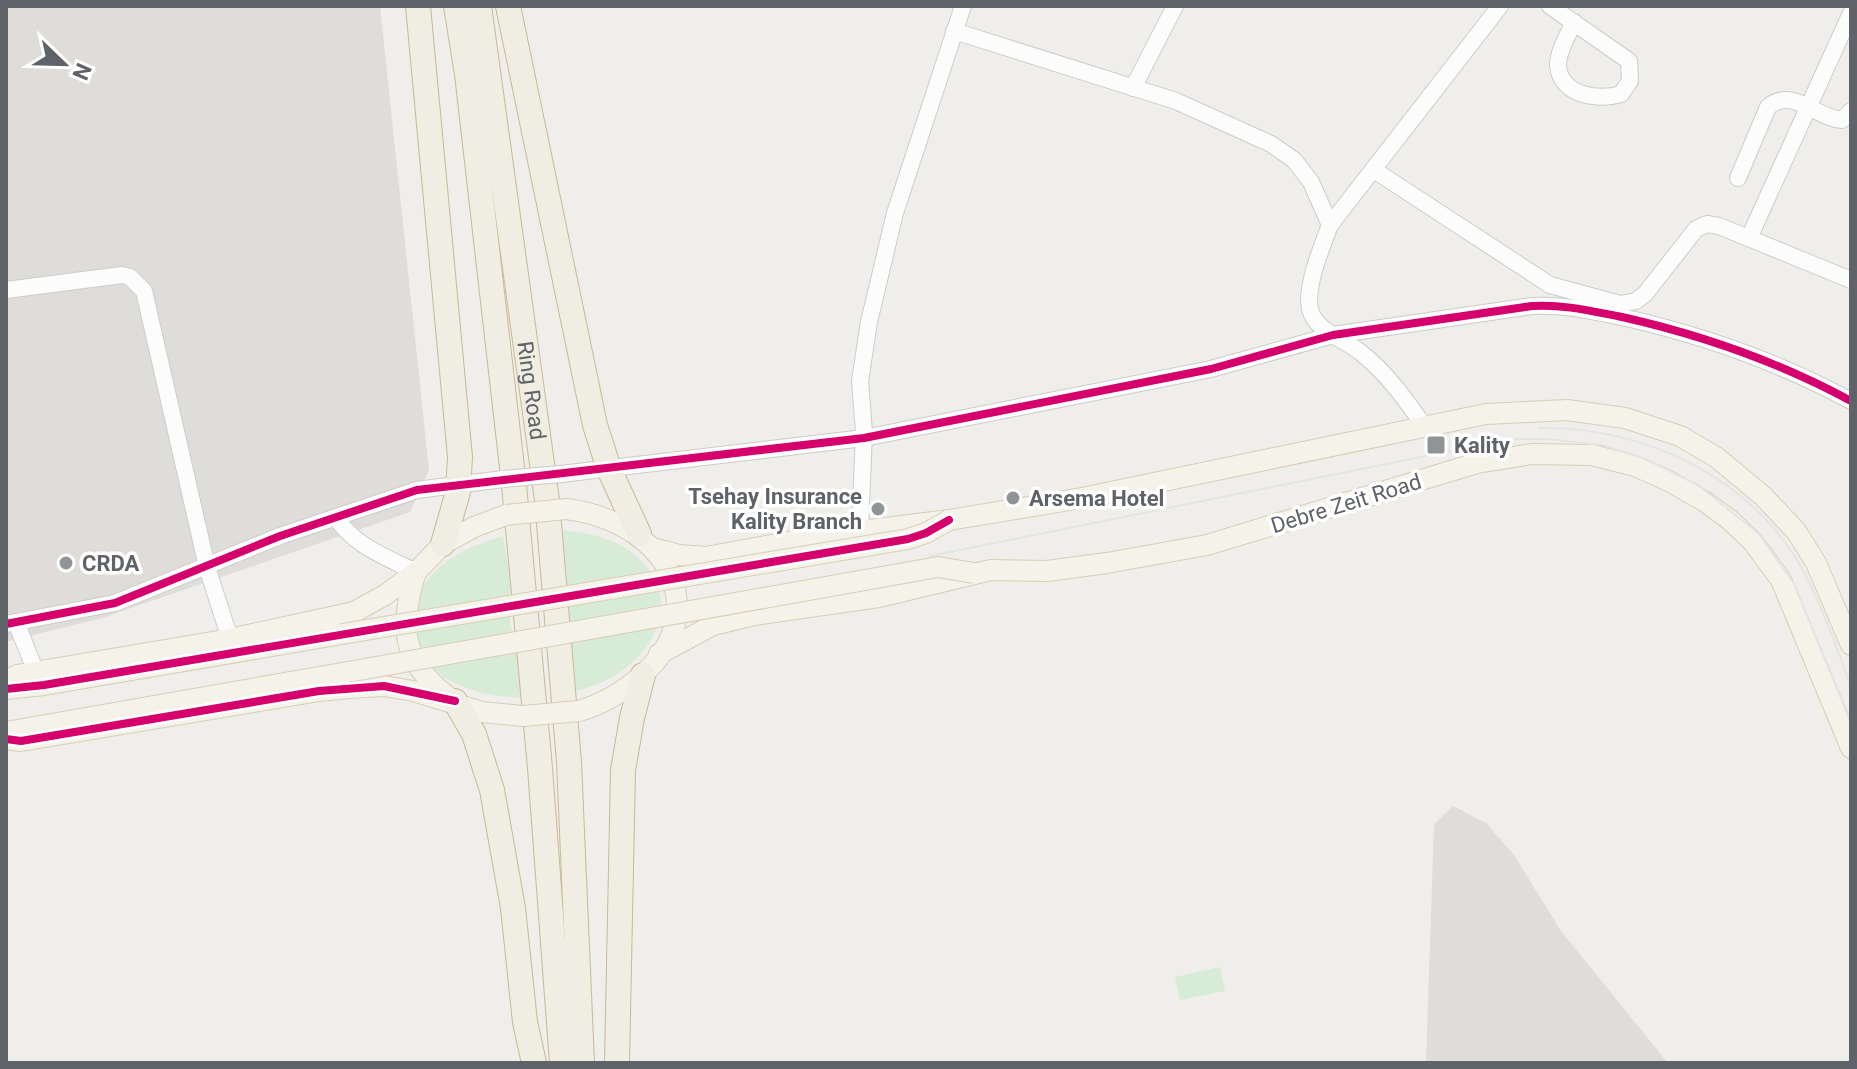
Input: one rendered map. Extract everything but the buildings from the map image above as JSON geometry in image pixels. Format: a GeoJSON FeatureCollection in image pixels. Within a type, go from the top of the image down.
{"type":"FeatureCollection","features":[{"type":"Feature","properties":{"kind":"highway"},"geometry":{"type":"LineString","coordinates":[[418,6],[460,457],[459,485],[443,544]]}},
{"type":"Feature","properties":{"kind":"highway","name":"Ring Road"},"geometry":{"type":"LineString","coordinates":[[456,6],[467,74],[514,485],[540,768],[562,1063]]}},
{"type":"Feature","properties":{"kind":"highway","name":"Ring Road"},"geometry":{"type":"LineString","coordinates":[[479,6],[547,500],[569,762],[582,1063]]}},
{"type":"Feature","properties":{"kind":"highway"},"geometry":{"type":"LineString","coordinates":[[508,6],[586,389],[609,469],[645,541]]}},
{"type":"Feature","properties":{"kind":"highway"},"geometry":{"type":"LineString","coordinates":[[618,1062],[623,770],[643,675]]}},
{"type":"Feature","properties":{"kind":"highway"},"geometry":{"type":"LineString","coordinates":[[455,701],[474,734],[492,790],[513,908],[525,1022],[534,1063]]}},
{"type":"Feature","properties":{"kind":"main road"},"geometry":{"type":"LineString","coordinates":[[6,682],[17,675],[230,639],[354,612],[385,595],[416,572],[443,544],[474,527],[506,515],[566,509],[593,515],[679,555],[706,557],[815,537],[949,520],[1082,498],[1486,414],[1567,410],[1625,418],[1680,436],[1716,457],[1763,496],[1796,531],[1826,583],[1851,645]]}},
{"type":"Feature","properties":{"kind":"main road","name":"Debre Zeit Road"},"geometry":{"type":"LineString","coordinates":[[974,573],[991,570],[1047,571],[1207,545],[1477,463],[1532,454],[1592,455],[1635,466],[1669,481],[1717,510],[1753,542],[1781,580],[1851,748]]}},
{"type":"Feature","properties":{"kind":"main road"},"geometry":{"type":"LineString","coordinates":[[6,689],[60,683],[908,539],[949,520]]}},
{"type":"Feature","properties":{"kind":"main road"},"geometry":{"type":"LineString","coordinates":[[6,739],[21,741],[319,691],[384,686],[455,701],[482,712],[523,716],[579,711],[596,706],[643,675],[659,654],[676,620],[676,595],[665,565],[645,541]]}},
{"type":"Feature","properties":{"kind":"main road"},"geometry":{"type":"LineString","coordinates":[[6,732],[25,726],[938,567],[974,573]]}},
{"type":"Feature","properties":{"kind":"main road"},"geometry":{"type":"LineString","coordinates":[[416,572],[405,615],[406,642],[418,666],[432,684],[455,701]]}},
{"type":"Feature","properties":{"kind":"main road"},"geometry":{"type":"LineString","coordinates":[[659,654],[713,625],[754,615],[879,597],[974,573]]}},
{"type":"Feature","properties":{"kind":"street"},"geometry":{"type":"LineString","coordinates":[[860,531],[864,438],[860,381],[876,288],[895,213],[963,6]]}},
{"type":"Feature","properties":{"kind":"street"},"geometry":{"type":"LineString","coordinates":[[1133,88],[1175,6]]}},
{"type":"Feature","properties":{"kind":"street"},"geometry":{"type":"LineString","coordinates":[[1424,426],[1403,395],[1382,373],[1360,352],[1321,326],[1309,305],[1315,262],[1330,225],[1500,6]]}},
{"type":"Feature","properties":{"kind":"street"},"geometry":{"type":"LineString","coordinates":[[1550,6],[1574,22],[1629,61],[1630,81],[1621,94],[1606,99],[1585,96],[1572,89],[1562,77],[1558,64],[1574,22]]}},
{"type":"Feature","properties":{"kind":"street"},"geometry":{"type":"LineString","coordinates":[[1749,238],[1851,13]]}},
{"type":"Feature","properties":{"kind":"street"},"geometry":{"type":"LineString","coordinates":[[954,31],[1209,114],[1271,144],[1294,160],[1311,182],[1330,225]]}},
{"type":"Feature","properties":{"kind":"street"},"geometry":{"type":"LineString","coordinates":[[1738,178],[1768,107],[1783,98],[1835,120],[1842,120],[1851,111]]}},
{"type":"Feature","properties":{"kind":"street"},"geometry":{"type":"LineString","coordinates":[[1374,170],[1550,285],[1620,304],[1636,301],[1696,229],[1707,224],[1719,226],[1851,280]]}},
{"type":"Feature","properties":{"kind":"street"},"geometry":{"type":"LineString","coordinates":[[6,290],[122,275],[130,277],[144,291],[207,567],[230,639]]}},
{"type":"Feature","properties":{"kind":"street"},"geometry":{"type":"LineString","coordinates":[[1550,285],[1560,304]]}},
{"type":"Feature","properties":{"kind":"street"},"geometry":{"type":"LineString","coordinates":[[36,672],[11,623],[115,603],[280,536],[417,490],[864,438],[1211,369],[1333,335],[1560,304],[1689,333],[1795,373],[1851,401]]}},
{"type":"Feature","properties":{"kind":"street"},"geometry":{"type":"LineString","coordinates":[[336,517],[343,529],[361,542],[416,572]]}},
{"type":"Feature","properties":{"kind":"street"},"geometry":{"type":"LineString","coordinates":[[525,1022],[527,1063]]}},
{"type":"Feature","properties":{"kind":"shaded area"},"geometry":{"type":"Polygon","coordinates":[[[6,6],[380,6],[429,470],[410,512],[102,618],[6,642],[6,6]]]}},
{"type":"Feature","properties":{"kind":"shaded area"},"geometry":{"type":"Polygon","coordinates":[[[1453,806],[1486,823],[1514,855],[1561,931],[1668,1063],[1426,1063],[1434,824],[1453,806]]]}},
{"type":"Feature","properties":{"kind":"green space"},"geometry":{"type":"Polygon","coordinates":[[[552,530],[592,535],[630,551],[646,566],[656,582],[660,598],[660,615],[655,631],[633,661],[606,680],[571,693],[552,530]]]}},
{"type":"Feature","properties":{"kind":"green space"},"geometry":{"type":"Polygon","coordinates":[[[503,536],[510,577],[510,626],[518,643],[521,698],[468,689],[437,672],[419,644],[416,625],[419,593],[433,574],[460,553],[503,536]]]}},
{"type":"Feature","properties":{"kind":"green space"},"geometry":{"type":"Polygon","coordinates":[[[1220,967],[1225,991],[1180,1000],[1175,977],[1220,967]]]}},
{"type":"Feature","properties":{"kind":"tram line"},"geometry":{"type":"LineString","coordinates":[[1539,428],[1579,430],[1619,437],[1658,449],[1695,466],[1729,487],[1760,513],[1786,543],[1813,591],[1851,686]]}},
{"type":"Feature","properties":{"kind":"tram line"},"geometry":{"type":"LineString","coordinates":[[930,556],[1510,439],[1548,439],[1602,445],[1643,458],[1698,485],[1759,534],[1794,584],[1851,723]]}},
{"type":"Feature","properties":{"kind":"cycle path"},"geometry":{"type":"LineString","coordinates":[[6,624],[115,603],[280,536],[417,490],[864,438],[1211,369],[1333,335],[1532,306],[1588,310],[1681,332],[1768,362],[1851,401]]}},
{"type":"Feature","properties":{"kind":"cycle path"},"geometry":{"type":"LineString","coordinates":[[6,689],[908,539],[949,520]]}},
{"type":"Feature","properties":{"kind":"cycle path"},"geometry":{"type":"LineString","coordinates":[[6,739],[21,741],[319,691],[384,686],[455,701]]}},
{"type":"Feature","properties":{"kind":"place","name":"Kality"},"geometry":{"type":"Point","coordinates":[1436,445]}},
{"type":"Feature","properties":{"kind":"place","name":"Arsema Hotel"},"geometry":{"type":"Point","coordinates":[1013,498]}},
{"type":"Feature","properties":{"kind":"place","name":"Tsehay Insurance Kality Branch"},"geometry":{"type":"Point","coordinates":[878,509]}},
{"type":"Feature","properties":{"kind":"place","name":"CRDA"},"geometry":{"type":"Point","coordinates":[66,563]}}]}
